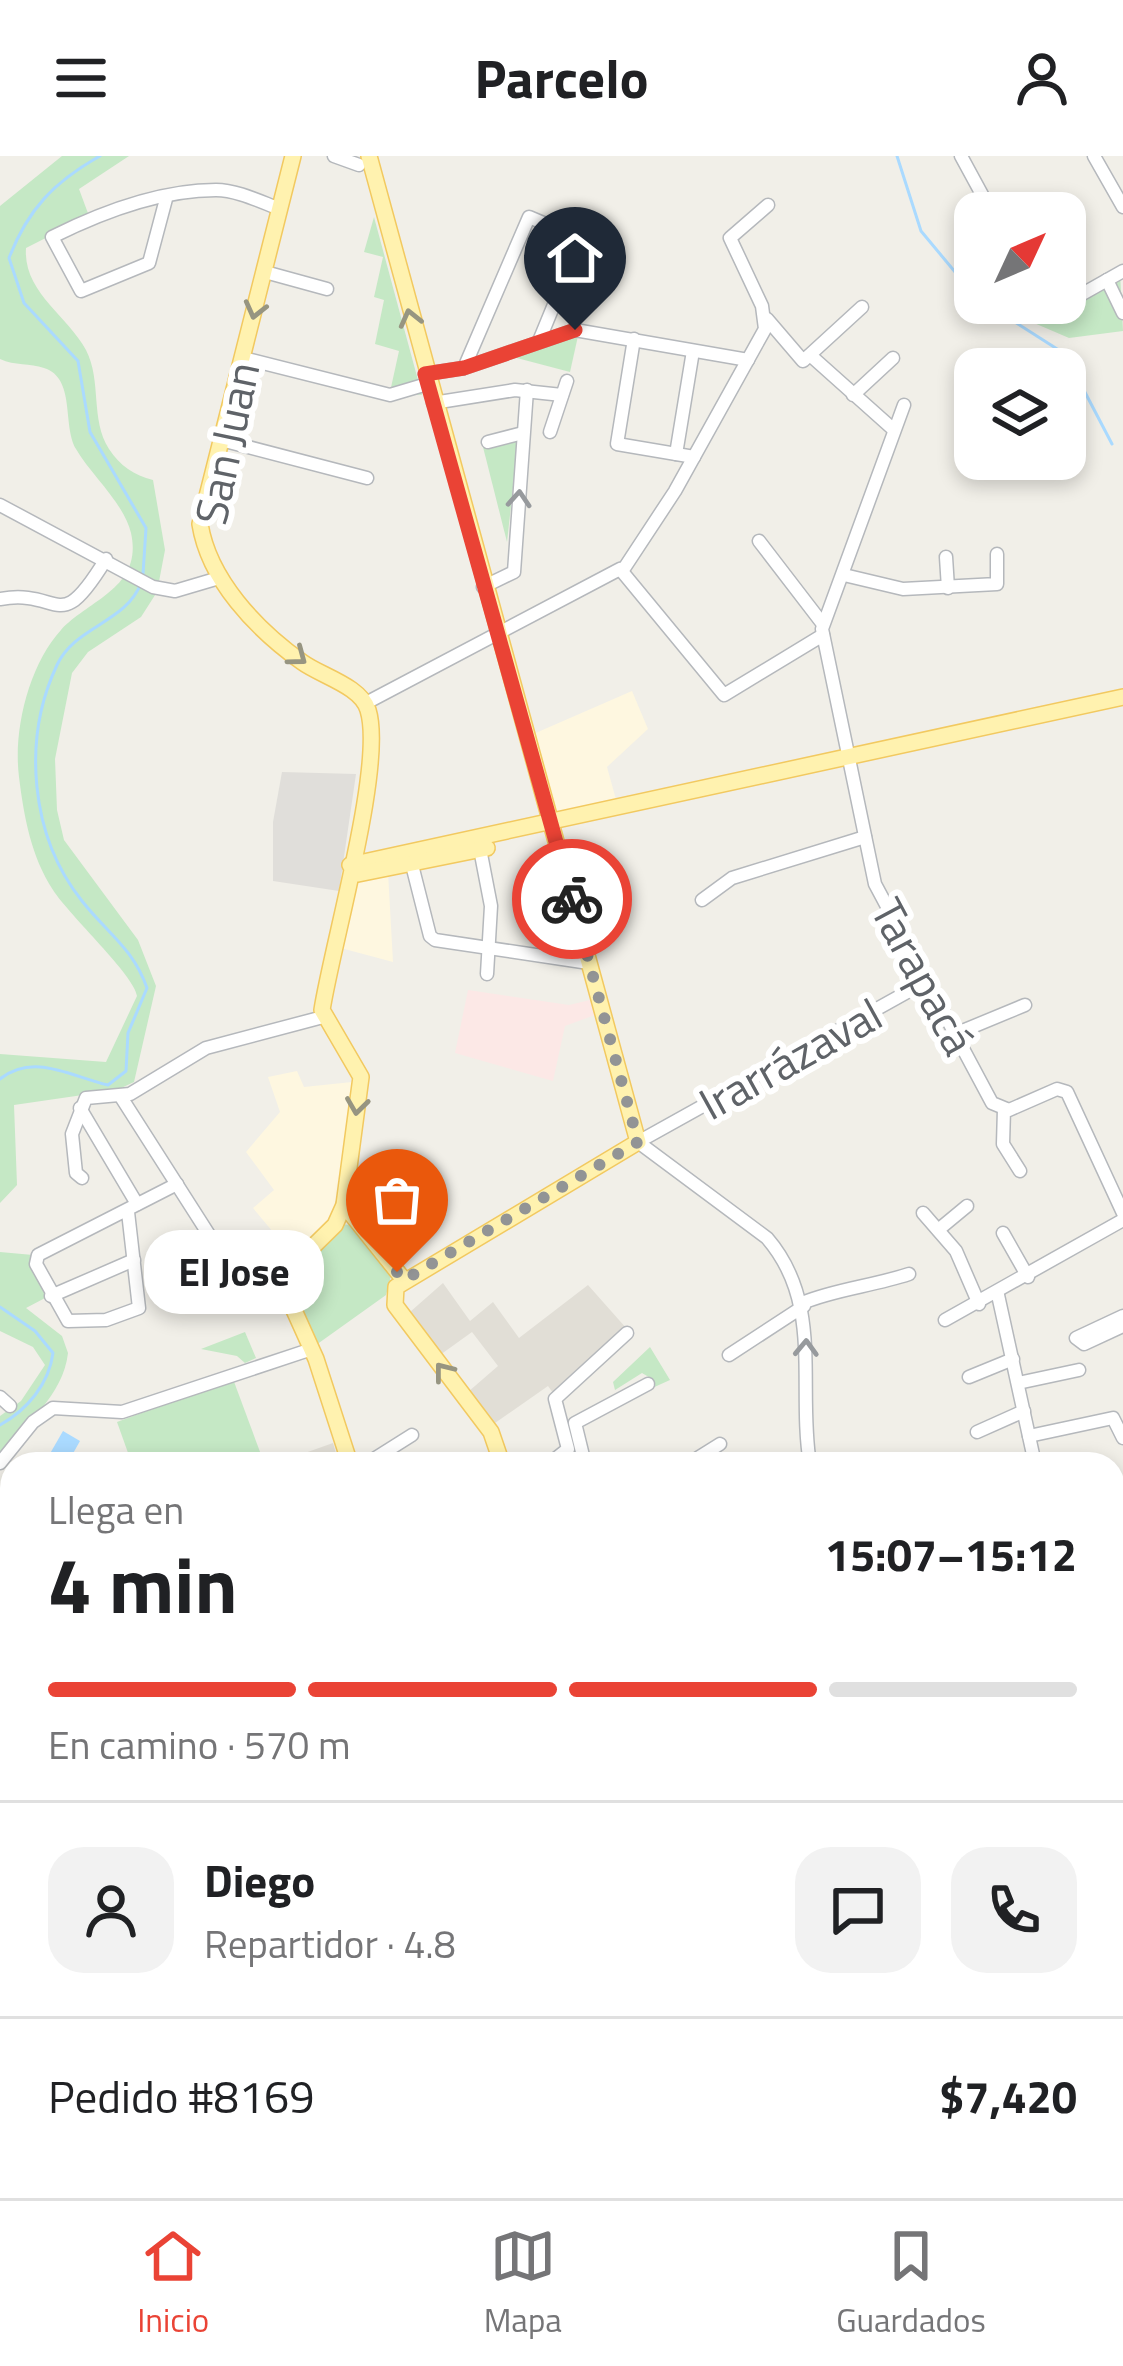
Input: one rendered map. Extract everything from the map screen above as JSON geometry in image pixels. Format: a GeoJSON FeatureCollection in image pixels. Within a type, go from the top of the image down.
{"type":"FeatureCollection","features":[{"type":"Feature","properties":{"kind":"main road","name":"San Juan"},"geometry":{"type":"LineString","coordinates":[[293,156],[200,524],[219,578],[277,641],[366,703]]}},
{"type":"Feature","properties":{"kind":"main road"},"geometry":{"type":"LineString","coordinates":[[364,161],[638,1142]]}},
{"type":"Feature","properties":{"kind":"main road"},"geometry":{"type":"LineString","coordinates":[[350,870],[552,829],[1123,697]]}},
{"type":"Feature","properties":{"kind":"main road"},"geometry":{"type":"LineString","coordinates":[[346,1452],[312,1349],[280,1283],[281,1275],[335,1225],[344,1205],[361,1077],[323,1017],[370,744],[366,703]]}},
{"type":"Feature","properties":{"kind":"main road"},"geometry":{"type":"LineString","coordinates":[[350,870],[412,865],[552,829]]}},
{"type":"Feature","properties":{"kind":"main road","name":"Irarrázaval"},"geometry":{"type":"LineString","coordinates":[[404,1280],[638,1142]]}},
{"type":"Feature","properties":{"kind":"main road"},"geometry":{"type":"LineString","coordinates":[[344,1205],[404,1280],[396,1287],[395,1305],[491,1432],[498,1452]]}},
{"type":"Feature","properties":{"kind":"street"},"geometry":{"type":"LineString","coordinates":[[334,156],[364,161]]}},
{"type":"Feature","properties":{"kind":"street"},"geometry":{"type":"LineString","coordinates":[[962,156],[981,192]]}},
{"type":"Feature","properties":{"kind":"street"},"geometry":{"type":"LineString","coordinates":[[1094,156],[1123,207]]}},
{"type":"Feature","properties":{"kind":"street"},"geometry":{"type":"LineString","coordinates":[[166,199],[149,263],[81,291],[52,237],[106,210],[166,199],[216,190],[280,209]]}},
{"type":"Feature","properties":{"kind":"street"},"geometry":{"type":"LineString","coordinates":[[768,205],[730,238],[767,318],[803,362],[862,307]]}},
{"type":"Feature","properties":{"kind":"street"},"geometry":{"type":"LineString","coordinates":[[464,368],[529,217],[580,239],[538,341]]}},
{"type":"Feature","properties":{"kind":"street"},"geometry":{"type":"LineString","coordinates":[[265,272],[328,289]]}},
{"type":"Feature","properties":{"kind":"street"},"geometry":{"type":"LineString","coordinates":[[1086,292],[1118,275],[1123,313]]}},
{"type":"Feature","properties":{"kind":"street"},"geometry":{"type":"LineString","coordinates":[[366,703],[622,570],[694,457],[767,318]]}},
{"type":"Feature","properties":{"kind":"street"},"geometry":{"type":"LineString","coordinates":[[243,358],[390,395],[575,330],[748,361]]}},
{"type":"Feature","properties":{"kind":"street"},"geometry":{"type":"LineString","coordinates":[[634,339],[617,444],[694,457]]}},
{"type":"Feature","properties":{"kind":"street"},"geometry":{"type":"LineString","coordinates":[[676,454],[693,351]]}},
{"type":"Feature","properties":{"kind":"street"},"geometry":{"type":"LineString","coordinates":[[810,356],[894,430]]}},
{"type":"Feature","properties":{"kind":"street"},"geometry":{"type":"LineString","coordinates":[[853,395],[893,358]]}},
{"type":"Feature","properties":{"kind":"street"},"geometry":{"type":"LineString","coordinates":[[550,432],[567,381]]}},
{"type":"Feature","properties":{"kind":"street"},"geometry":{"type":"LineString","coordinates":[[484,587],[514,572],[527,390]]}},
{"type":"Feature","properties":{"kind":"street"},"geometry":{"type":"LineString","coordinates":[[433,403],[527,390],[562,395]]}},
{"type":"Feature","properties":{"kind":"street"},"geometry":{"type":"LineString","coordinates":[[622,570],[724,695],[823,629],[904,405]]}},
{"type":"Feature","properties":{"kind":"street"},"geometry":{"type":"LineString","coordinates":[[488,442],[523,433]]}},
{"type":"Feature","properties":{"kind":"street"},"geometry":{"type":"LineString","coordinates":[[221,440],[368,478]]}},
{"type":"Feature","properties":{"kind":"street"},"geometry":{"type":"LineString","coordinates":[[0,506],[153,587],[188,589],[219,578]]}},
{"type":"Feature","properties":{"kind":"street"},"geometry":{"type":"LineString","coordinates":[[759,541],[823,629]]}},
{"type":"Feature","properties":{"kind":"street"},"geometry":{"type":"LineString","coordinates":[[844,575],[895,587],[997,584],[997,554]]}},
{"type":"Feature","properties":{"kind":"street"},"geometry":{"type":"LineString","coordinates":[[946,557],[948,588]]}},
{"type":"Feature","properties":{"kind":"street"},"geometry":{"type":"LineString","coordinates":[[0,599],[23,598],[46,607],[73,604],[106,559]]}},
{"type":"Feature","properties":{"kind":"street"},"geometry":{"type":"LineString","coordinates":[[895,566],[895,587]]}},
{"type":"Feature","properties":{"kind":"street","name":"Tarapacá"},"geometry":{"type":"LineString","coordinates":[[823,629],[875,884],[987,1095],[1004,1109]]}},
{"type":"Feature","properties":{"kind":"street"},"geometry":{"type":"LineString","coordinates":[[702,900],[732,878],[865,837]]}},
{"type":"Feature","properties":{"kind":"street"},"geometry":{"type":"LineString","coordinates":[[481,849],[491,907],[487,974]]}},
{"type":"Feature","properties":{"kind":"street"},"geometry":{"type":"LineString","coordinates":[[412,865],[430,936],[589,963]]}},
{"type":"Feature","properties":{"kind":"street","name":"Irarrázaval"},"geometry":{"type":"LineString","coordinates":[[638,1142],[927,981]]}},
{"type":"Feature","properties":{"kind":"street"},"geometry":{"type":"LineString","coordinates":[[955,1034],[1024,1005]]}},
{"type":"Feature","properties":{"kind":"street"},"geometry":{"type":"LineString","coordinates":[[82,1178],[76,1173],[73,1135],[86,1098],[121,1096],[206,1048],[323,1017]]}},
{"type":"Feature","properties":{"kind":"street"},"geometry":{"type":"LineString","coordinates":[[945,1320],[998,1295],[1123,1216],[1067,1092],[1057,1089],[1004,1109],[1001,1136],[1020,1171]]}},
{"type":"Feature","properties":{"kind":"street"},"geometry":{"type":"LineString","coordinates":[[121,1096],[213,1241]]}},
{"type":"Feature","properties":{"kind":"street"},"geometry":{"type":"LineString","coordinates":[[80,1108],[132,1208],[136,1310],[106,1320],[70,1322],[51,1296],[36,1260],[42,1251],[132,1208],[177,1184]]}},
{"type":"Feature","properties":{"kind":"street"},"geometry":{"type":"LineString","coordinates":[[638,1142],[767,1238],[803,1305],[801,1413],[807,1452]]}},
{"type":"Feature","properties":{"kind":"street"},"geometry":{"type":"LineString","coordinates":[[938,1230],[967,1206]]}},
{"type":"Feature","properties":{"kind":"street"},"geometry":{"type":"LineString","coordinates":[[923,1213],[956,1251],[980,1304]]}},
{"type":"Feature","properties":{"kind":"street"},"geometry":{"type":"LineString","coordinates":[[1003,1233],[1028,1277]]}},
{"type":"Feature","properties":{"kind":"street"},"geometry":{"type":"LineString","coordinates":[[51,1296],[134,1260]]}},
{"type":"Feature","properties":{"kind":"street"},"geometry":{"type":"LineString","coordinates":[[729,1355],[832,1290],[860,1290],[909,1274]]}},
{"type":"Feature","properties":{"kind":"street"},"geometry":{"type":"LineString","coordinates":[[998,1295],[1032,1452]]}},
{"type":"Feature","properties":{"kind":"street"},"geometry":{"type":"LineString","coordinates":[[1123,1316],[1076,1338],[1084,1344],[1123,1326]]}},
{"type":"Feature","properties":{"kind":"street"},"geometry":{"type":"LineString","coordinates":[[564,1452],[568,1449],[555,1399],[627,1333]]}},
{"type":"Feature","properties":{"kind":"street"},"geometry":{"type":"LineString","coordinates":[[9,1452],[30,1425],[53,1408],[122,1412],[312,1349]]}},
{"type":"Feature","properties":{"kind":"street"},"geometry":{"type":"LineString","coordinates":[[969,1377],[1013,1359]]}},
{"type":"Feature","properties":{"kind":"street"},"geometry":{"type":"LineString","coordinates":[[1018,1384],[1079,1370]]}},
{"type":"Feature","properties":{"kind":"street"},"geometry":{"type":"LineString","coordinates":[[582,1452],[575,1423],[581,1416],[648,1384]]}},
{"type":"Feature","properties":{"kind":"street"},"geometry":{"type":"LineString","coordinates":[[977,1432],[1024,1411]]}},
{"type":"Feature","properties":{"kind":"street"},"geometry":{"type":"LineString","coordinates":[[1029,1436],[1113,1418],[1123,1438]]}},
{"type":"Feature","properties":{"kind":"street"},"geometry":{"type":"LineString","coordinates":[[385,1452],[412,1435]]}},
{"type":"Feature","properties":{"kind":"street"},"geometry":{"type":"LineString","coordinates":[[707,1452],[720,1444]]}},
{"type":"Feature","properties":{"kind":"shaded area"},"geometry":{"type":"Polygon","coordinates":[[[632,691],[648,729],[607,767],[617,803],[555,815],[531,735],[632,691]]]}},
{"type":"Feature","properties":{"kind":"shaded area"},"geometry":{"type":"Polygon","coordinates":[[[282,772],[356,774],[339,891],[273,881],[273,822],[282,772]]]}},
{"type":"Feature","properties":{"kind":"shaded area"},"geometry":{"type":"Polygon","coordinates":[[[388,872],[393,962],[337,947],[350,880],[388,872]]]}},
{"type":"Feature","properties":{"kind":"shaded area"},"geometry":{"type":"Polygon","coordinates":[[[468,990],[569,1005],[590,1000],[595,1015],[565,1026],[553,1081],[455,1053],[468,990]]]}},
{"type":"Feature","properties":{"kind":"shaded area"},"geometry":{"type":"Polygon","coordinates":[[[297,1071],[304,1087],[352,1082],[340,1210],[279,1269],[252,1248],[273,1232],[253,1208],[274,1190],[246,1152],[280,1112],[268,1077],[297,1071]]]}},
{"type":"Feature","properties":{"kind":"shaded area"},"geometry":{"type":"Polygon","coordinates":[[[443,1283],[470,1321],[493,1302],[519,1338],[588,1285],[627,1329],[553,1393],[548,1386],[495,1423],[468,1392],[498,1366],[472,1332],[440,1355],[410,1312],[443,1283]]]}},
{"type":"Feature","properties":{"kind":"shaded area"},"geometry":{"type":"Polygon","coordinates":[[[333,1443],[336,1452],[308,1452],[333,1443]]]}},
{"type":"Feature","properties":{"kind":"green space"},"geometry":{"type":"Polygon","coordinates":[[[62,156],[129,156],[79,189],[89,216],[26,248],[27,264],[39,290],[86,350],[109,449],[128,469],[153,480],[165,550],[157,592],[141,617],[88,652],[72,673],[55,759],[57,810],[64,840],[138,940],[156,986],[134,1082],[117,1090],[14,1105],[17,1185],[0,1203],[0,1054],[106,1062],[137,996],[45,877],[30,836],[19,777],[21,719],[40,661],[61,630],[122,580],[133,552],[122,511],[76,449],[61,382],[44,368],[0,359],[0,206],[62,156]]]}},
{"type":"Feature","properties":{"kind":"green space"},"geometry":{"type":"Polygon","coordinates":[[[374,217],[422,395],[390,392],[399,351],[375,344],[384,300],[374,297],[383,257],[364,252],[374,217]]]}},
{"type":"Feature","properties":{"kind":"green space"},"geometry":{"type":"Polygon","coordinates":[[[1120,272],[1123,331],[1069,338],[1036,324],[1086,324],[1086,290],[1120,272]]]}},
{"type":"Feature","properties":{"kind":"green space"},"geometry":{"type":"Polygon","coordinates":[[[578,336],[570,372],[513,357],[578,336]]]}},
{"type":"Feature","properties":{"kind":"green space"},"geometry":{"type":"Polygon","coordinates":[[[519,434],[507,542],[482,443],[519,434]]]}},
{"type":"Feature","properties":{"kind":"green space"},"geometry":{"type":"Polygon","coordinates":[[[342,1224],[350,1225],[392,1272],[386,1295],[316,1345],[285,1276],[342,1224]]]}},
{"type":"Feature","properties":{"kind":"green space"},"geometry":{"type":"Polygon","coordinates":[[[0,1252],[33,1255],[47,1297],[26,1308],[62,1336],[68,1353],[51,1396],[4,1452],[0,1416],[21,1401],[45,1365],[33,1347],[0,1331],[0,1252]]]}},
{"type":"Feature","properties":{"kind":"green space"},"geometry":{"type":"Polygon","coordinates":[[[245,1332],[256,1358],[245,1363],[237,1356],[201,1349],[245,1332]]]}},
{"type":"Feature","properties":{"kind":"green space"},"geometry":{"type":"Polygon","coordinates":[[[650,1347],[670,1380],[650,1389],[654,1380],[642,1373],[615,1390],[613,1382],[650,1347]]]}},
{"type":"Feature","properties":{"kind":"green space"},"geometry":{"type":"Polygon","coordinates":[[[233,1379],[260,1452],[128,1452],[117,1422],[233,1379]]]}},
{"type":"Feature","properties":{"kind":"water"},"geometry":{"type":"Polygon","coordinates":[[[63,1431],[80,1441],[74,1452],[51,1452],[63,1431]]]}},
{"type":"Feature","properties":{"kind":"waterway"},"geometry":{"type":"LineString","coordinates":[[100,156],[44,198],[9,258],[24,303],[78,361],[90,432],[146,528],[143,574]]}},
{"type":"Feature","properties":{"kind":"waterway"},"geometry":{"type":"LineString","coordinates":[[897,156],[921,231],[954,271]]}},
{"type":"Feature","properties":{"kind":"waterway"},"geometry":{"type":"LineString","coordinates":[[1018,324],[1065,354],[1112,444]]}},
{"type":"Feature","properties":{"kind":"waterway"},"geometry":{"type":"LineString","coordinates":[[0,1079],[26,1067],[40,1067],[108,1085],[126,1071],[128,1033],[147,988],[127,951],[82,901],[51,847],[42,817],[36,755],[39,724],[57,665],[76,641],[124,607],[141,583]]}},
{"type":"Feature","properties":{"kind":"waterway"},"geometry":{"type":"LineString","coordinates":[[0,1307],[35,1331],[53,1353],[35,1395],[0,1425]]}},
{"type":"Feature","properties":{"kind":"way so far"},"geometry":{"type":"LineString","coordinates":[[397,1272],[404,1280],[638,1142],[572,899]]}},
{"type":"Feature","properties":{"kind":"place","name":"El Jose"},"geometry":{"type":"Point","coordinates":[397,1272]}},
{"type":"Feature","properties":{"kind":"route"},"geometry":{"type":"LineString","coordinates":[[572,899],[425,374],[464,368],[575,330]]}}]}
